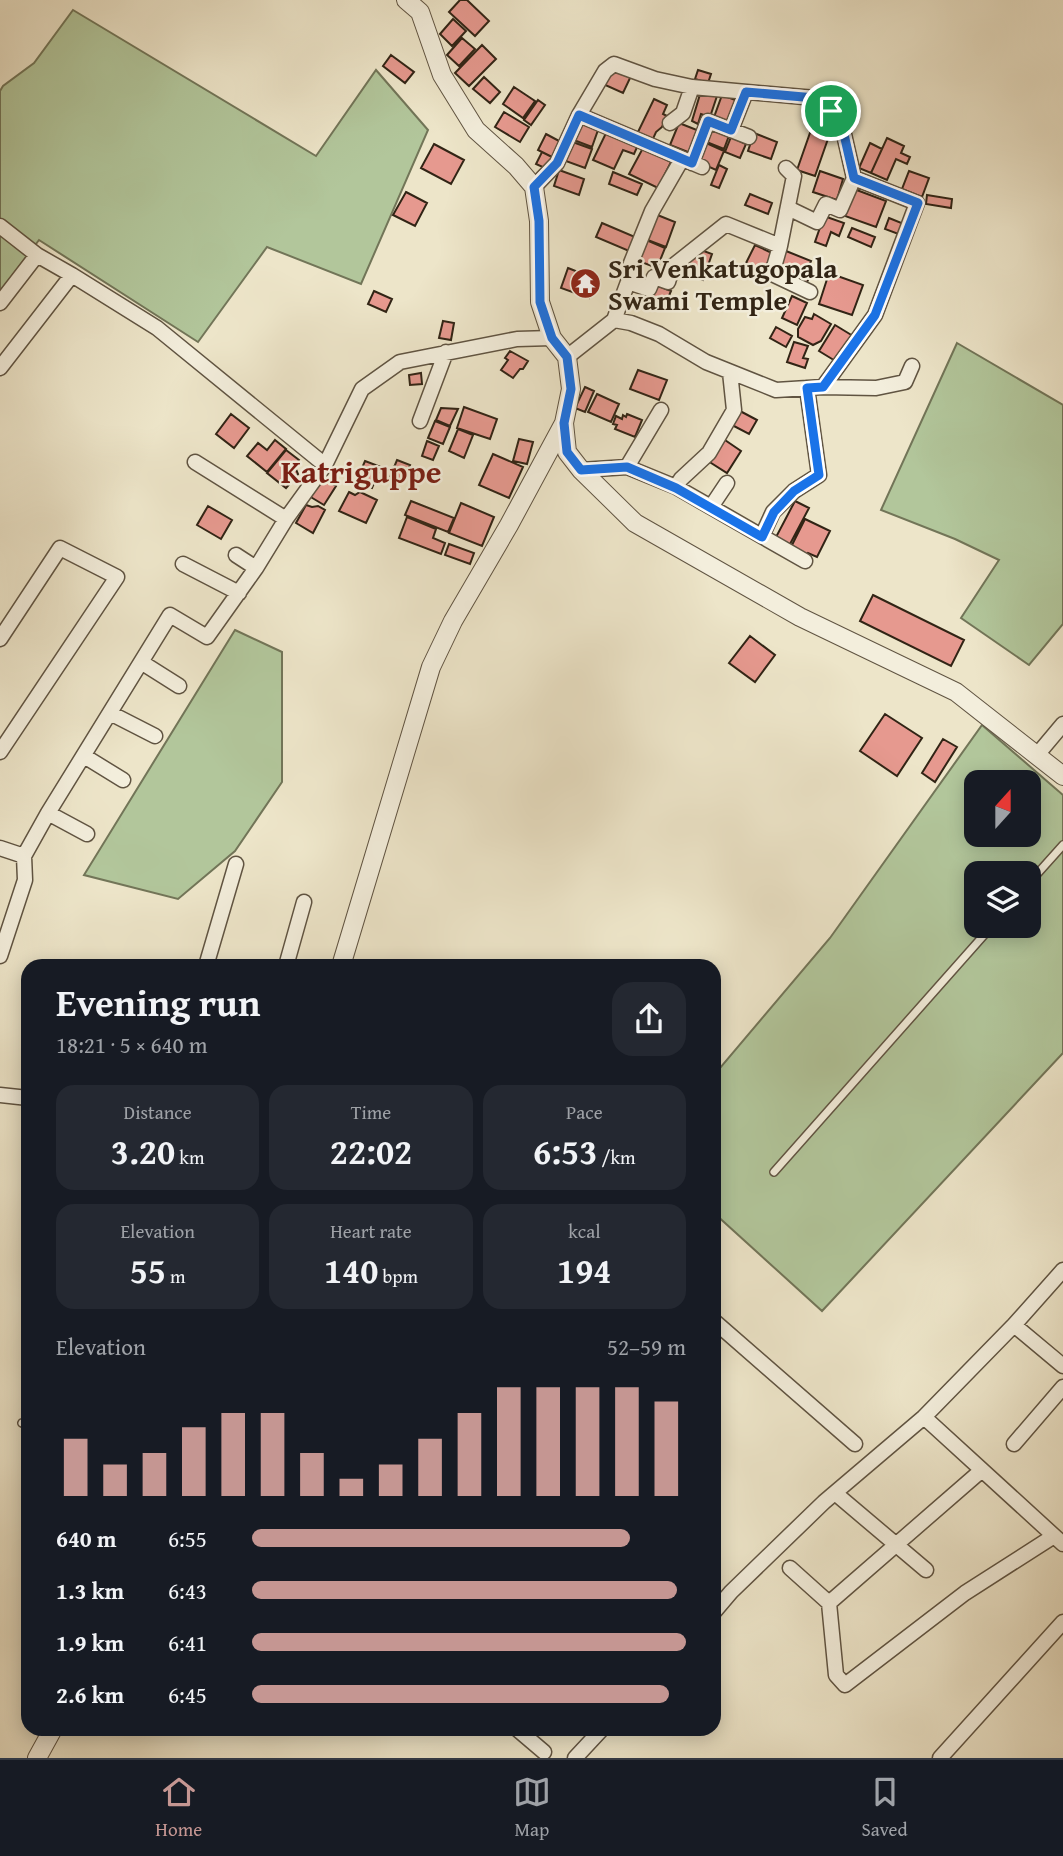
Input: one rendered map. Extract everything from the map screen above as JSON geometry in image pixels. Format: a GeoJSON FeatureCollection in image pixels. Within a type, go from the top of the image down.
{"type":"FeatureCollection","features":[{"type":"Feature","properties":{"kind":"street"},"geometry":{"type":"LineString","coordinates":[[343,959],[431,667],[453,621],[509,526],[564,423],[571,389],[567,357],[552,338],[540,302],[539,221],[534,187],[516,166],[476,130],[442,75],[420,12],[405,0]]}},
{"type":"Feature","properties":{"kind":"street"},"geometry":{"type":"LineString","coordinates":[[534,187],[557,163],[579,115],[605,71],[614,64],[654,79],[692,87],[815,98],[831,111],[843,130],[854,178],[840,210],[826,204],[817,222],[788,208]]}},
{"type":"Feature","properties":{"kind":"street"},"geometry":{"type":"LineString","coordinates":[[670,123],[683,113],[692,87]]}},
{"type":"Feature","properties":{"kind":"street"},"geometry":{"type":"LineString","coordinates":[[731,130],[746,92]]}},
{"type":"Feature","properties":{"kind":"street"},"geometry":{"type":"LineString","coordinates":[[579,115],[692,163]]}},
{"type":"Feature","properties":{"kind":"street"},"geometry":{"type":"LineString","coordinates":[[567,357],[614,320],[628,282],[631,263],[652,211],[692,163],[708,121],[749,137]]}},
{"type":"Feature","properties":{"kind":"street"},"geometry":{"type":"LineString","coordinates":[[786,168],[794,176],[772,274],[810,292]]}},
{"type":"Feature","properties":{"kind":"street"},"geometry":{"type":"LineString","coordinates":[[823,387],[875,315],[918,203],[854,178]]}},
{"type":"Feature","properties":{"kind":"street"},"geometry":{"type":"LineString","coordinates":[[628,282],[649,289],[653,277],[668,282],[673,266],[726,224],[779,246]]}},
{"type":"Feature","properties":{"kind":"street"},"geometry":{"type":"LineString","coordinates":[[0,226],[37,255],[157,328],[325,465]]}},
{"type":"Feature","properties":{"kind":"street"},"geometry":{"type":"LineString","coordinates":[[0,303],[37,255]]}},
{"type":"Feature","properties":{"kind":"street"},"geometry":{"type":"LineString","coordinates":[[0,368],[72,275]]}},
{"type":"Feature","properties":{"kind":"street"},"geometry":{"type":"LineString","coordinates":[[614,320],[631,323],[659,334],[706,362],[776,390],[876,388],[905,382],[912,366]]}},
{"type":"Feature","properties":{"kind":"street"},"geometry":{"type":"LineString","coordinates":[[0,956],[26,880],[24,856],[170,615],[207,637],[325,465],[362,389],[400,362],[517,339],[552,338]]}},
{"type":"Feature","properties":{"kind":"street"},"geometry":{"type":"LineString","coordinates":[[419,421],[446,352]]}},
{"type":"Feature","properties":{"kind":"street"},"geometry":{"type":"LineString","coordinates":[[676,488],[709,453],[734,410],[730,372]]}},
{"type":"Feature","properties":{"kind":"street"},"geometry":{"type":"LineString","coordinates":[[762,537],[774,512],[794,491],[819,475],[807,388]]}},
{"type":"Feature","properties":{"kind":"street"},"geometry":{"type":"LineString","coordinates":[[627,467],[661,410]]}},
{"type":"Feature","properties":{"kind":"street"},"geometry":{"type":"LineString","coordinates":[[564,423],[567,452],[581,470],[635,523],[800,617],[957,692],[1063,776]]}},
{"type":"Feature","properties":{"kind":"street"},"geometry":{"type":"LineString","coordinates":[[195,462],[286,519]]}},
{"type":"Feature","properties":{"kind":"street"},"geometry":{"type":"LineString","coordinates":[[581,470],[627,467],[676,488],[805,561]]}},
{"type":"Feature","properties":{"kind":"street"},"geometry":{"type":"LineString","coordinates":[[711,507],[727,484]]}},
{"type":"Feature","properties":{"kind":"street"},"geometry":{"type":"LineString","coordinates":[[0,639],[60,548],[117,577],[0,752]]}},
{"type":"Feature","properties":{"kind":"street"},"geometry":{"type":"LineString","coordinates":[[236,555],[256,568]]}},
{"type":"Feature","properties":{"kind":"street"},"geometry":{"type":"LineString","coordinates":[[183,564],[239,593]]}},
{"type":"Feature","properties":{"kind":"street"},"geometry":{"type":"LineString","coordinates":[[141,662],[179,686]]}},
{"type":"Feature","properties":{"kind":"street"},"geometry":{"type":"LineString","coordinates":[[110,713],[155,736]]}},
{"type":"Feature","properties":{"kind":"street"},"geometry":{"type":"LineString","coordinates":[[1037,755],[1063,724]]}},
{"type":"Feature","properties":{"kind":"street"},"geometry":{"type":"LineString","coordinates":[[83,756],[123,780]]}},
{"type":"Feature","properties":{"kind":"street"},"geometry":{"type":"LineString","coordinates":[[48,813],[87,834]]}},
{"type":"Feature","properties":{"kind":"street"},"geometry":{"type":"LineString","coordinates":[[0,848],[24,856]]}},
{"type":"Feature","properties":{"kind":"street"},"geometry":{"type":"LineString","coordinates":[[208,959],[236,864]]}},
{"type":"Feature","properties":{"kind":"street"},"geometry":{"type":"LineString","coordinates":[[288,959],[304,902]]}},
{"type":"Feature","properties":{"kind":"street"},"geometry":{"type":"LineString","coordinates":[[0,1095],[21,1097]]}},
{"type":"Feature","properties":{"kind":"street"},"geometry":{"type":"LineString","coordinates":[[721,1604],[835,1493],[924,1417],[1014,1325],[1063,1270]]}},
{"type":"Feature","properties":{"kind":"street"},"geometry":{"type":"LineString","coordinates":[[1014,1325],[1063,1366]]}},
{"type":"Feature","properties":{"kind":"street"},"geometry":{"type":"LineString","coordinates":[[721,1327],[855,1444]]}},
{"type":"Feature","properties":{"kind":"street"},"geometry":{"type":"LineString","coordinates":[[1014,1444],[1063,1387]]}},
{"type":"Feature","properties":{"kind":"street"},"geometry":{"type":"LineString","coordinates":[[790,1568],[829,1602],[836,1675],[845,1685],[965,1594],[1058,1540],[924,1417]]}},
{"type":"Feature","properties":{"kind":"street"},"geometry":{"type":"LineString","coordinates":[[829,1602],[982,1470]]}},
{"type":"Feature","properties":{"kind":"street"},"geometry":{"type":"LineString","coordinates":[[835,1493],[926,1570]]}},
{"type":"Feature","properties":{"kind":"street"},"geometry":{"type":"LineString","coordinates":[[940,1758],[1063,1622]]}},
{"type":"Feature","properties":{"kind":"street"},"geometry":{"type":"LineString","coordinates":[[37,1758],[49,1736]]}},
{"type":"Feature","properties":{"kind":"street"},"geometry":{"type":"LineString","coordinates":[[525,1736],[544,1752]]}},
{"type":"Feature","properties":{"kind":"street"},"geometry":{"type":"LineString","coordinates":[[575,1758],[595,1736]]}},
{"type":"Feature","properties":{"kind":"lane"},"geometry":{"type":"LineString","coordinates":[[1041,870],[1063,845]]}},
{"type":"Feature","properties":{"kind":"lane"},"geometry":{"type":"LineString","coordinates":[[774,1172],[981,938]]}},
{"type":"Feature","properties":{"kind":"green space"},"geometry":{"type":"Polygon","coordinates":[[[73,10],[316,156],[376,70],[428,130],[361,284],[267,247],[198,342],[39,240],[0,292],[0,91],[34,63],[73,10]]]}},
{"type":"Feature","properties":{"kind":"green space"},"geometry":{"type":"Polygon","coordinates":[[[957,343],[1063,405],[1063,624],[1029,665],[961,618],[999,560],[955,539],[881,510],[957,343]]]}},
{"type":"Feature","properties":{"kind":"green space"},"geometry":{"type":"Polygon","coordinates":[[[235,630],[282,652],[282,782],[235,851],[178,899],[84,875],[235,630]]]}},
{"type":"Feature","properties":{"kind":"green space"},"geometry":{"type":"Polygon","coordinates":[[[982,725],[1034,770],[964,770],[964,847],[1041,847],[1041,776],[1063,795],[1063,1053],[822,1311],[721,1219],[721,1067],[830,938],[982,725]]]}},
{"type":"Feature","properties":{"kind":"building"},"geometry":{"type":"Polygon","coordinates":[[[460,0],[467,0],[489,21],[475,36],[449,12],[460,0]]]}},
{"type":"Feature","properties":{"kind":"building"},"geometry":{"type":"Polygon","coordinates":[[[453,19],[466,31],[452,46],[440,34],[453,19]]]}},
{"type":"Feature","properties":{"kind":"building"},"geometry":{"type":"Polygon","coordinates":[[[462,38],[475,49],[459,66],[447,55],[462,38]]]}},
{"type":"Feature","properties":{"kind":"building"},"geometry":{"type":"Polygon","coordinates":[[[482,45],[496,59],[469,86],[455,73],[482,45]]]}},
{"type":"Feature","properties":{"kind":"building"},"geometry":{"type":"Polygon","coordinates":[[[391,55],[414,72],[405,83],[383,66],[391,55]]]}},
{"type":"Feature","properties":{"kind":"building"},"geometry":{"type":"Polygon","coordinates":[[[611,67],[631,76],[623,93],[603,84],[611,67]]]}},
{"type":"Feature","properties":{"kind":"building"},"geometry":{"type":"Polygon","coordinates":[[[698,70],[711,74],[708,83],[695,79],[698,70]]]}},
{"type":"Feature","properties":{"kind":"building"},"geometry":{"type":"Polygon","coordinates":[[[484,77],[500,92],[490,103],[473,89],[484,77]]]}},
{"type":"Feature","properties":{"kind":"building"},"geometry":{"type":"Polygon","coordinates":[[[514,87],[535,101],[523,118],[503,104],[514,87]]]}},
{"type":"Feature","properties":{"kind":"building"},"geometry":{"type":"Polygon","coordinates":[[[701,91],[717,96],[710,117],[701,114],[698,124],[692,121],[701,91]]]}},
{"type":"Feature","properties":{"kind":"building"},"geometry":{"type":"Polygon","coordinates":[[[722,95],[738,101],[729,126],[713,120],[722,95]]]}},
{"type":"Feature","properties":{"kind":"building"},"geometry":{"type":"Polygon","coordinates":[[[654,99],[667,105],[663,114],[667,116],[652,141],[637,134],[654,99]]]}},
{"type":"Feature","properties":{"kind":"building"},"geometry":{"type":"Polygon","coordinates":[[[538,100],[545,105],[531,125],[524,120],[538,100]]]}},
{"type":"Feature","properties":{"kind":"building"},"geometry":{"type":"Polygon","coordinates":[[[504,112],[529,127],[520,142],[495,127],[504,112]]]}},
{"type":"Feature","properties":{"kind":"building"},"geometry":{"type":"Polygon","coordinates":[[[577,122],[598,130],[592,147],[571,139],[577,122]]]}},
{"type":"Feature","properties":{"kind":"building"},"geometry":{"type":"Polygon","coordinates":[[[679,123],[702,132],[693,154],[670,145],[679,123]]]}},
{"type":"Feature","properties":{"kind":"building"},"geometry":{"type":"Polygon","coordinates":[[[710,126],[730,133],[724,149],[704,141],[710,126]]]}},
{"type":"Feature","properties":{"kind":"building"},"geometry":{"type":"Polygon","coordinates":[[[811,130],[829,136],[815,176],[797,170],[811,130]]]}},
{"type":"Feature","properties":{"kind":"building"},"geometry":{"type":"Polygon","coordinates":[[[607,131],[638,145],[634,154],[623,150],[614,169],[593,160],[607,131]]]}},
{"type":"Feature","properties":{"kind":"building"},"geometry":{"type":"Polygon","coordinates":[[[754,133],[777,142],[771,159],[748,151],[754,133]]]}},
{"type":"Feature","properties":{"kind":"building"},"geometry":{"type":"Polygon","coordinates":[[[546,134],[561,142],[554,158],[538,150],[546,134]]]}},
{"type":"Feature","properties":{"kind":"building"},"geometry":{"type":"Polygon","coordinates":[[[731,137],[746,144],[740,158],[725,152],[731,137]]]}},
{"type":"Feature","properties":{"kind":"building"},"geometry":{"type":"Polygon","coordinates":[[[887,138],[904,146],[901,153],[910,157],[907,164],[896,159],[887,180],[871,173],[887,138]]]}},
{"type":"Feature","properties":{"kind":"building"},"geometry":{"type":"Polygon","coordinates":[[[570,141],[592,149],[585,168],[563,160],[570,141]]]}},
{"type":"Feature","properties":{"kind":"building"},"geometry":{"type":"Polygon","coordinates":[[[704,142],[724,151],[716,170],[696,161],[704,142]]]}},
{"type":"Feature","properties":{"kind":"building"},"geometry":{"type":"Polygon","coordinates":[[[870,143],[882,149],[871,173],[859,168],[870,143]]]}},
{"type":"Feature","properties":{"kind":"building"},"geometry":{"type":"Polygon","coordinates":[[[434,144],[464,160],[451,184],[421,168],[434,144]]]}},
{"type":"Feature","properties":{"kind":"building"},"geometry":{"type":"Polygon","coordinates":[[[643,148],[671,162],[658,188],[629,174],[643,148]]]}},
{"type":"Feature","properties":{"kind":"building"},"geometry":{"type":"Polygon","coordinates":[[[542,152],[552,157],[547,169],[536,164],[542,152]]]}},
{"type":"Feature","properties":{"kind":"building"},"geometry":{"type":"Polygon","coordinates":[[[719,165],[727,169],[719,188],[711,185],[719,165]]]}},
{"type":"Feature","properties":{"kind":"building"},"geometry":{"type":"Polygon","coordinates":[[[559,170],[584,179],[579,195],[554,186],[559,170]]]}},
{"type":"Feature","properties":{"kind":"building"},"geometry":{"type":"Polygon","coordinates":[[[820,171],[843,179],[837,200],[813,192],[820,171]]]}},
{"type":"Feature","properties":{"kind":"building"},"geometry":{"type":"Polygon","coordinates":[[[909,171],[929,178],[922,197],[902,189],[909,171]]]}},
{"type":"Feature","properties":{"kind":"building"},"geometry":{"type":"Polygon","coordinates":[[[613,172],[642,184],[637,195],[609,184],[613,172]]]}},
{"type":"Feature","properties":{"kind":"building"},"geometry":{"type":"Polygon","coordinates":[[[854,189],[886,201],[876,227],[845,216],[854,189]]]}},
{"type":"Feature","properties":{"kind":"building"},"geometry":{"type":"Polygon","coordinates":[[[406,192],[427,203],[415,226],[393,215],[406,192]]]}},
{"type":"Feature","properties":{"kind":"building"},"geometry":{"type":"Polygon","coordinates":[[[750,194],[772,203],[768,214],[745,205],[750,194]]]}},
{"type":"Feature","properties":{"kind":"building"},"geometry":{"type":"Polygon","coordinates":[[[927,195],[952,199],[951,208],[926,204],[927,195]]]}},
{"type":"Feature","properties":{"kind":"building"},"geometry":{"type":"Polygon","coordinates":[[[655,214],[675,222],[666,247],[645,239],[655,214]]]}},
{"type":"Feature","properties":{"kind":"building"},"geometry":{"type":"Polygon","coordinates":[[[824,216],[844,223],[839,236],[831,232],[826,246],[815,242],[824,216]]]}},
{"type":"Feature","properties":{"kind":"building"},"geometry":{"type":"Polygon","coordinates":[[[889,218],[904,224],[901,235],[885,229],[889,218]]]}},
{"type":"Feature","properties":{"kind":"building"},"geometry":{"type":"Polygon","coordinates":[[[602,223],[635,237],[629,251],[596,237],[602,223]]]}},
{"type":"Feature","properties":{"kind":"building"},"geometry":{"type":"Polygon","coordinates":[[[852,228],[875,237],[871,247],[848,237],[852,228]]]}},
{"type":"Feature","properties":{"kind":"building"},"geometry":{"type":"Polygon","coordinates":[[[644,239],[665,248],[657,268],[636,260],[644,239]]]}},
{"type":"Feature","properties":{"kind":"building"},"geometry":{"type":"Polygon","coordinates":[[[755,245],[772,253],[764,271],[746,263],[755,245]]]}},
{"type":"Feature","properties":{"kind":"building"},"geometry":{"type":"Polygon","coordinates":[[[701,250],[712,254],[703,280],[680,271],[701,250]]]}},
{"type":"Feature","properties":{"kind":"building"},"geometry":{"type":"Polygon","coordinates":[[[786,251],[811,261],[805,274],[808,280],[805,286],[776,273],[786,251]]]}},
{"type":"Feature","properties":{"kind":"building"},"geometry":{"type":"Polygon","coordinates":[[[568,268],[596,279],[589,298],[561,288],[568,268]]]}},
{"type":"Feature","properties":{"kind":"building"},"geometry":{"type":"Polygon","coordinates":[[[829,273],[863,285],[852,315],[819,304],[829,273]]]}},
{"type":"Feature","properties":{"kind":"building"},"geometry":{"type":"Polygon","coordinates":[[[654,284],[671,291],[665,305],[648,299],[654,284]]]}},
{"type":"Feature","properties":{"kind":"building"},"geometry":{"type":"Polygon","coordinates":[[[374,291],[392,299],[386,312],[368,304],[374,291]]]}},
{"type":"Feature","properties":{"kind":"building"},"geometry":{"type":"Polygon","coordinates":[[[792,296],[807,303],[797,325],[782,318],[792,296]]]}},
{"type":"Feature","properties":{"kind":"building"},"geometry":{"type":"Polygon","coordinates":[[[814,314],[831,324],[821,341],[813,345],[798,337],[798,329],[805,317],[812,319],[814,314]]]}},
{"type":"Feature","properties":{"kind":"building"},"geometry":{"type":"Polygon","coordinates":[[[443,321],[454,323],[451,340],[439,338],[443,321]]]}},
{"type":"Feature","properties":{"kind":"building"},"geometry":{"type":"Polygon","coordinates":[[[835,325],[853,336],[837,362],[819,351],[835,325]]]}},
{"type":"Feature","properties":{"kind":"building"},"geometry":{"type":"Polygon","coordinates":[[[776,327],[792,336],[786,347],[770,338],[776,327]]]}},
{"type":"Feature","properties":{"kind":"building"},"geometry":{"type":"Polygon","coordinates":[[[794,342],[808,346],[803,358],[808,359],[805,368],[787,362],[794,342]]]}},
{"type":"Feature","properties":{"kind":"building"},"geometry":{"type":"Polygon","coordinates":[[[510,351],[528,361],[513,378],[501,370],[510,351]]]}},
{"type":"Feature","properties":{"kind":"building"},"geometry":{"type":"Polygon","coordinates":[[[638,370],[667,380],[659,400],[630,389],[638,370]]]}},
{"type":"Feature","properties":{"kind":"building"},"geometry":{"type":"Polygon","coordinates":[[[421,373],[422,384],[410,385],[409,375],[421,373]]]}},
{"type":"Feature","properties":{"kind":"building"},"geometry":{"type":"Polygon","coordinates":[[[585,387],[594,391],[585,412],[575,408],[585,387]]]}},
{"type":"Feature","properties":{"kind":"building"},"geometry":{"type":"Polygon","coordinates":[[[597,394],[619,404],[611,422],[588,412],[597,394]]]}},
{"type":"Feature","properties":{"kind":"building"},"geometry":{"type":"Polygon","coordinates":[[[464,407],[497,419],[490,439],[457,428],[464,407]]]}},
{"type":"Feature","properties":{"kind":"building"},"geometry":{"type":"Polygon","coordinates":[[[441,408],[458,409],[450,426],[436,420],[441,408]]]}},
{"type":"Feature","properties":{"kind":"building"},"geometry":{"type":"Polygon","coordinates":[[[740,411],[757,420],[749,434],[732,425],[740,411]]]}},
{"type":"Feature","properties":{"kind":"building"},"geometry":{"type":"Polygon","coordinates":[[[231,414],[249,428],[234,448],[216,434],[231,414]]]}},
{"type":"Feature","properties":{"kind":"building"},"geometry":{"type":"Polygon","coordinates":[[[627,414],[642,420],[635,437],[615,429],[617,425],[613,424],[616,416],[622,419],[623,415],[626,417],[627,414]]]}},
{"type":"Feature","properties":{"kind":"building"},"geometry":{"type":"Polygon","coordinates":[[[435,421],[450,427],[443,444],[428,438],[435,421]]]}},
{"type":"Feature","properties":{"kind":"building"},"geometry":{"type":"Polygon","coordinates":[[[458,429],[473,435],[464,458],[449,451],[458,429]]]}},
{"type":"Feature","properties":{"kind":"building"},"geometry":{"type":"Polygon","coordinates":[[[722,438],[741,451],[727,473],[708,461],[722,438]]]}},
{"type":"Feature","properties":{"kind":"building"},"geometry":{"type":"Polygon","coordinates":[[[519,439],[533,442],[527,464],[513,461],[519,439]]]}},
{"type":"Feature","properties":{"kind":"building"},"geometry":{"type":"Polygon","coordinates":[[[275,440],[286,449],[267,472],[247,456],[258,443],[267,450],[275,440]]]}},
{"type":"Feature","properties":{"kind":"building"},"geometry":{"type":"Polygon","coordinates":[[[427,441],[439,446],[433,460],[422,456],[427,441]]]}},
{"type":"Feature","properties":{"kind":"building"},"geometry":{"type":"Polygon","coordinates":[[[286,450],[299,460],[295,467],[298,474],[286,488],[267,473],[286,450]]]}},
{"type":"Feature","properties":{"kind":"building"},"geometry":{"type":"Polygon","coordinates":[[[493,454],[523,467],[509,498],[479,485],[493,454]]]}},
{"type":"Feature","properties":{"kind":"building"},"geometry":{"type":"Polygon","coordinates":[[[397,460],[410,465],[402,482],[390,477],[397,460]]]}},
{"type":"Feature","properties":{"kind":"building"},"geometry":{"type":"Polygon","coordinates":[[[365,461],[381,467],[372,488],[356,482],[365,461]]]}},
{"type":"Feature","properties":{"kind":"building"},"geometry":{"type":"Polygon","coordinates":[[[320,477],[336,486],[324,505],[309,496],[320,477]]]}},
{"type":"Feature","properties":{"kind":"building"},"geometry":{"type":"Polygon","coordinates":[[[349,492],[355,495],[360,492],[377,500],[366,523],[339,511],[349,492]]]}},
{"type":"Feature","properties":{"kind":"building"},"geometry":{"type":"Polygon","coordinates":[[[411,501],[454,518],[448,532],[405,515],[411,501]]]}},
{"type":"Feature","properties":{"kind":"building"},"geometry":{"type":"Polygon","coordinates":[[[795,501],[809,508],[789,546],[775,539],[795,501]]]}},
{"type":"Feature","properties":{"kind":"building"},"geometry":{"type":"Polygon","coordinates":[[[461,503],[494,517],[482,546],[449,533],[461,503]]]}},
{"type":"Feature","properties":{"kind":"building"},"geometry":{"type":"Polygon","coordinates":[[[306,505],[325,510],[313,533],[296,523],[306,505]]]}},
{"type":"Feature","properties":{"kind":"building"},"geometry":{"type":"Polygon","coordinates":[[[208,506],[232,520],[221,539],[197,525],[208,506]]]}},
{"type":"Feature","properties":{"kind":"building"},"geometry":{"type":"Polygon","coordinates":[[[407,517],[436,529],[433,538],[445,543],[441,554],[399,538],[407,517]]]}},
{"type":"Feature","properties":{"kind":"building"},"geometry":{"type":"Polygon","coordinates":[[[805,519],[830,531],[817,557],[808,553],[806,556],[790,549],[805,519]]]}},
{"type":"Feature","properties":{"kind":"building"},"geometry":{"type":"Polygon","coordinates":[[[449,544],[474,553],[470,564],[445,555],[449,544]]]}},
{"type":"Feature","properties":{"kind":"building"},"geometry":{"type":"Polygon","coordinates":[[[873,595],[964,640],[951,666],[860,621],[873,595]]]}},
{"type":"Feature","properties":{"kind":"building"},"geometry":{"type":"Polygon","coordinates":[[[750,636],[775,655],[755,682],[729,663],[750,636]]]}},
{"type":"Feature","properties":{"kind":"building"},"geometry":{"type":"Polygon","coordinates":[[[885,714],[922,738],[897,776],[860,751],[885,714]]]}},
{"type":"Feature","properties":{"kind":"building"},"geometry":{"type":"Polygon","coordinates":[[[943,739],[957,747],[935,782],[922,773],[943,739]]]}},
{"type":"Feature","properties":{"kind":"place","name":"Sri Venkatugopala Swami Temple"},"geometry":{"type":"Point","coordinates":[585,283]}},
{"type":"Feature","properties":{"kind":"district","name":"Katriguppe"},"geometry":{"type":"Point","coordinates":[361,471]}},
{"type":"Feature","properties":{"kind":"route"},"geometry":{"type":"LineString","coordinates":[[746,92],[815,98],[831,111],[843,130],[854,178],[918,203],[875,315],[823,387],[807,388],[819,475],[794,491],[774,512],[762,537],[676,488],[627,467],[581,470],[567,452],[564,423],[571,389],[567,357],[552,338],[540,302],[539,221],[534,187],[557,163],[579,115],[692,163],[708,121],[731,130],[746,92]]}}]}
